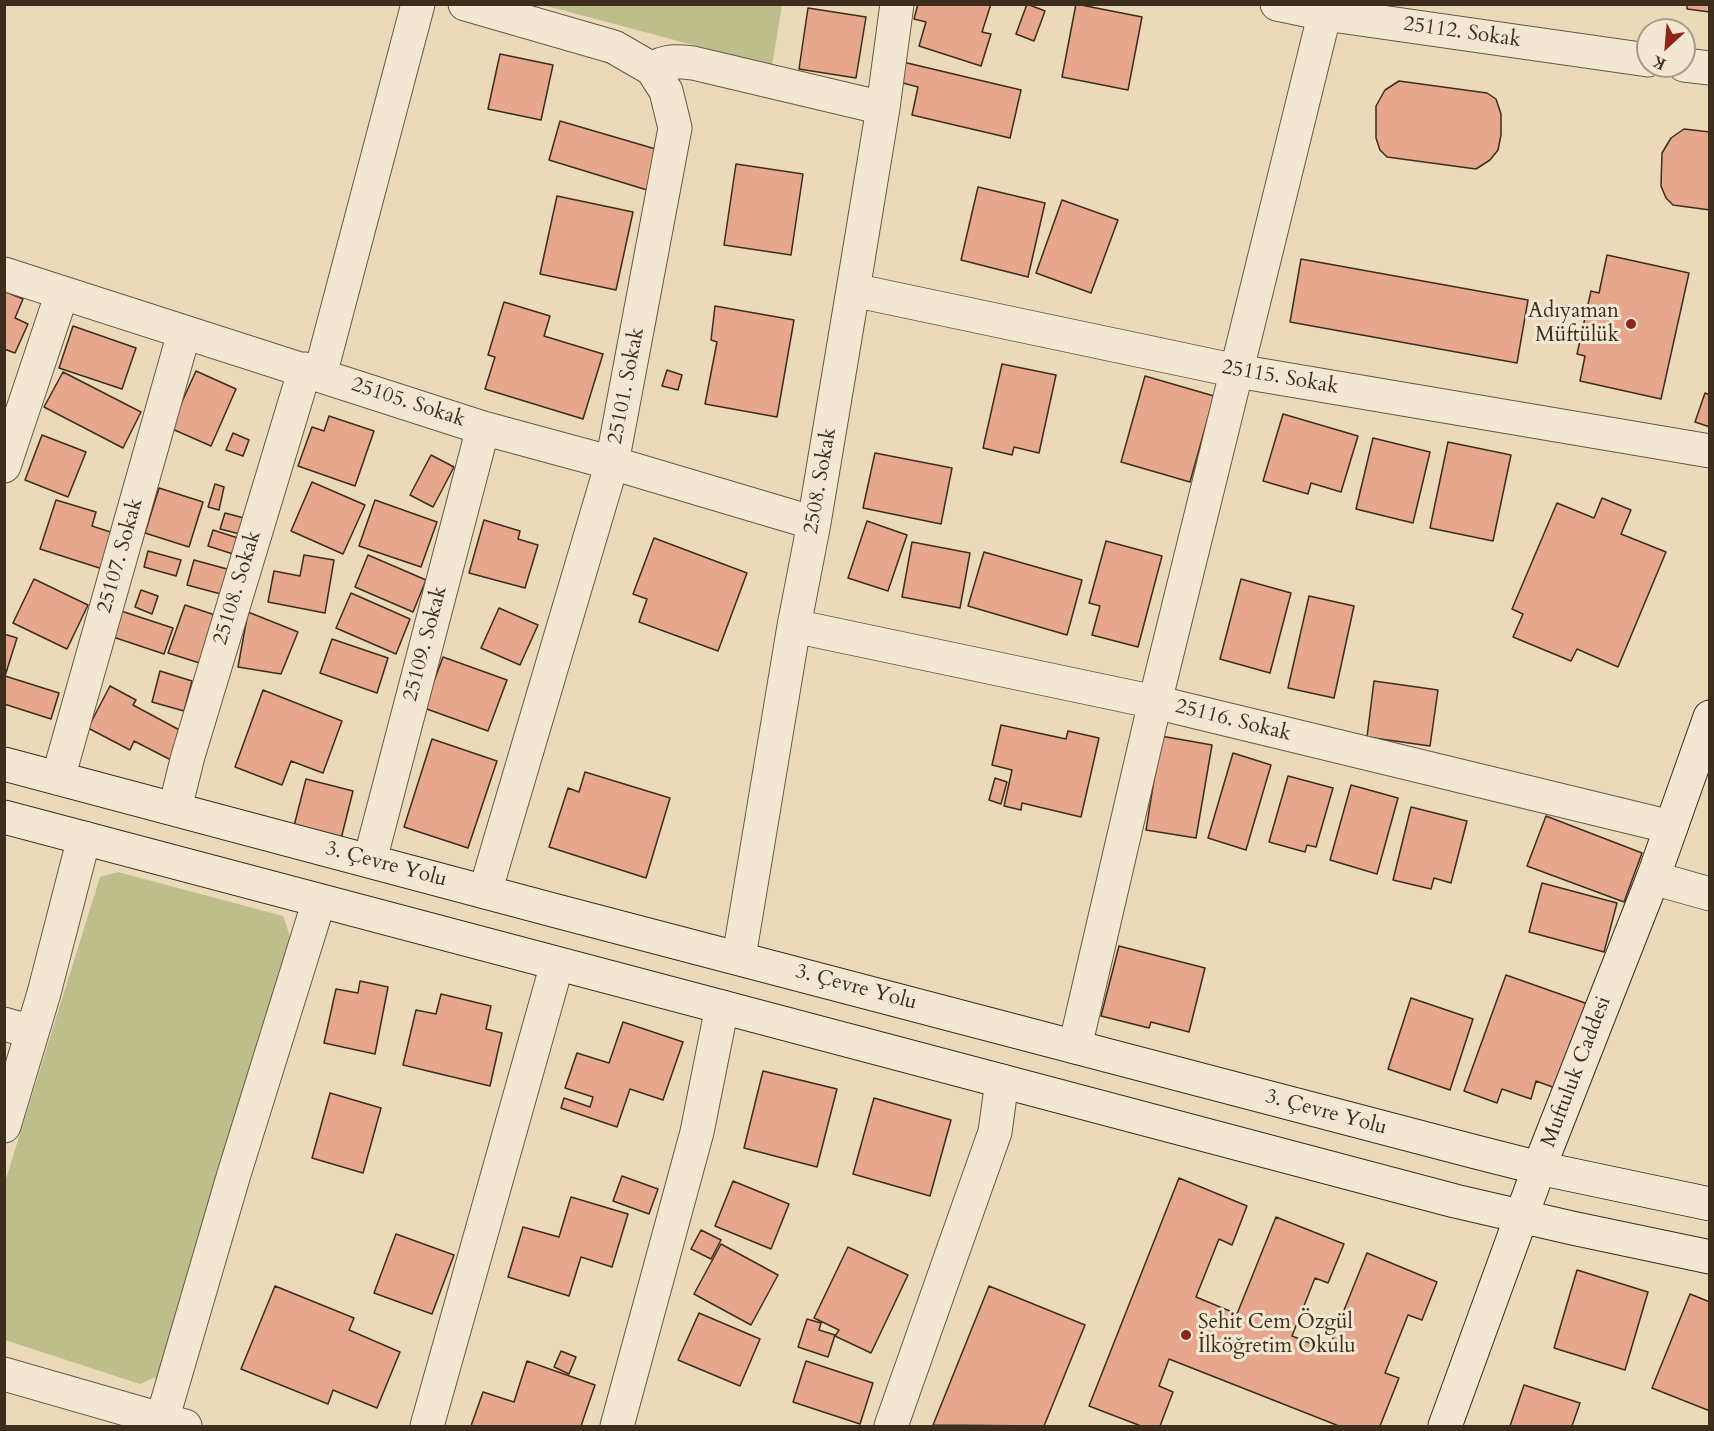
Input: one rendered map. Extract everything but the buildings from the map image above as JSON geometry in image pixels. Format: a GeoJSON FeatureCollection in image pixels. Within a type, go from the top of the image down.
{"type":"FeatureCollection","features":[{"type":"Feature","properties":{"kind":"street","name":"25108. Sokak"},"geometry":{"type":"LineString","coordinates":[[175,808],[188,756],[313,372],[418,4]]}},
{"type":"Feature","properties":{"kind":"street","name":"25101. Sokak"},"geometry":{"type":"LineString","coordinates":[[465,4],[614,47],[652,69],[666,91],[675,128],[612,463],[484,892]]}},
{"type":"Feature","properties":{"kind":"street","name":"2508. Sokak"},"geometry":{"type":"LineString","coordinates":[[739,957],[853,290],[883,108],[897,4]]}},
{"type":"Feature","properties":{"kind":"street","name":"25112. Sokak"},"geometry":{"type":"LineString","coordinates":[[1277,4],[1326,9],[1636,58]]}},
{"type":"Feature","properties":{"kind":"street"},"geometry":{"type":"LineString","coordinates":[[1075,1047],[1155,702],[1326,9]]}},
{"type":"Feature","properties":{"kind":"street"},"geometry":{"type":"LineString","coordinates":[[652,69],[662,62],[675,60],[693,63],[883,108]]}},
{"type":"Feature","properties":{"kind":"street","name":"25105. Sokak"},"geometry":{"type":"LineString","coordinates":[[4,274],[483,428],[612,463],[814,523]]}},
{"type":"Feature","properties":{"kind":"street","name":"25115. Sokak"},"geometry":{"type":"LineString","coordinates":[[853,290],[1237,371],[1710,451]]}},
{"type":"Feature","properties":{"kind":"street"},"geometry":{"type":"LineString","coordinates":[[4,466],[62,293]]}},
{"type":"Feature","properties":{"kind":"street","name":"25107. Sokak"},"geometry":{"type":"LineString","coordinates":[[58,778],[184,333]]}},
{"type":"Feature","properties":{"kind":"street","name":"25109. Sokak"},"geometry":{"type":"LineString","coordinates":[[370,860],[483,428]]}},
{"type":"Feature","properties":{"kind":"street","name":"25116. Sokak"},"geometry":{"type":"LineString","coordinates":[[794,626],[1155,702],[1671,827]]}},
{"type":"Feature","properties":{"kind":"street","name":"Muftuluk Caddesi"},"geometry":{"type":"LineString","coordinates":[[1445,1426],[1539,1168],[1653,878],[1710,717]]}},
{"type":"Feature","properties":{"kind":"street","name":"3. Çevre Yolu"},"geometry":{"type":"LineString","coordinates":[[4,764],[1539,1168],[1710,1204]]}},
{"type":"Feature","properties":{"kind":"street"},"geometry":{"type":"LineString","coordinates":[[4,817],[1521,1217],[1710,1257]]}},
{"type":"Feature","properties":{"kind":"street"},"geometry":{"type":"LineString","coordinates":[[4,1126],[18,1028],[84,838]]}},
{"type":"Feature","properties":{"kind":"street"},"geometry":{"type":"LineString","coordinates":[[1653,878],[1710,894]]}},
{"type":"Feature","properties":{"kind":"street"},"geometry":{"type":"LineString","coordinates":[[4,1374],[173,1423],[237,1162],[319,901]]}},
{"type":"Feature","properties":{"kind":"street"},"geometry":{"type":"LineString","coordinates":[[427,1426],[557,964]]}},
{"type":"Feature","properties":{"kind":"street"},"geometry":{"type":"LineString","coordinates":[[617,1426],[697,1132],[722,1007]]}},
{"type":"Feature","properties":{"kind":"street"},"geometry":{"type":"LineString","coordinates":[[891,1426],[995,1132],[1002,1081]]}},
{"type":"Feature","properties":{"kind":"green space"},"geometry":{"type":"Polygon","coordinates":[[[543,5],[782,5],[772,66],[543,5]]]}},
{"type":"Feature","properties":{"kind":"green space"},"geometry":{"type":"Polygon","coordinates":[[[118,872],[283,916],[291,939],[163,1374],[140,1384],[5,1340],[5,1182],[100,877],[118,872]]]}},
{"type":"Feature","properties":{"kind":"place","name":"Adıyaman Müftülük"},"geometry":{"type":"Point","coordinates":[1631,324]}},
{"type":"Feature","properties":{"kind":"place","name":"Şehit Cem Özgül İlköğretim Okulu"},"geometry":{"type":"Point","coordinates":[1186,1335]}}]}
